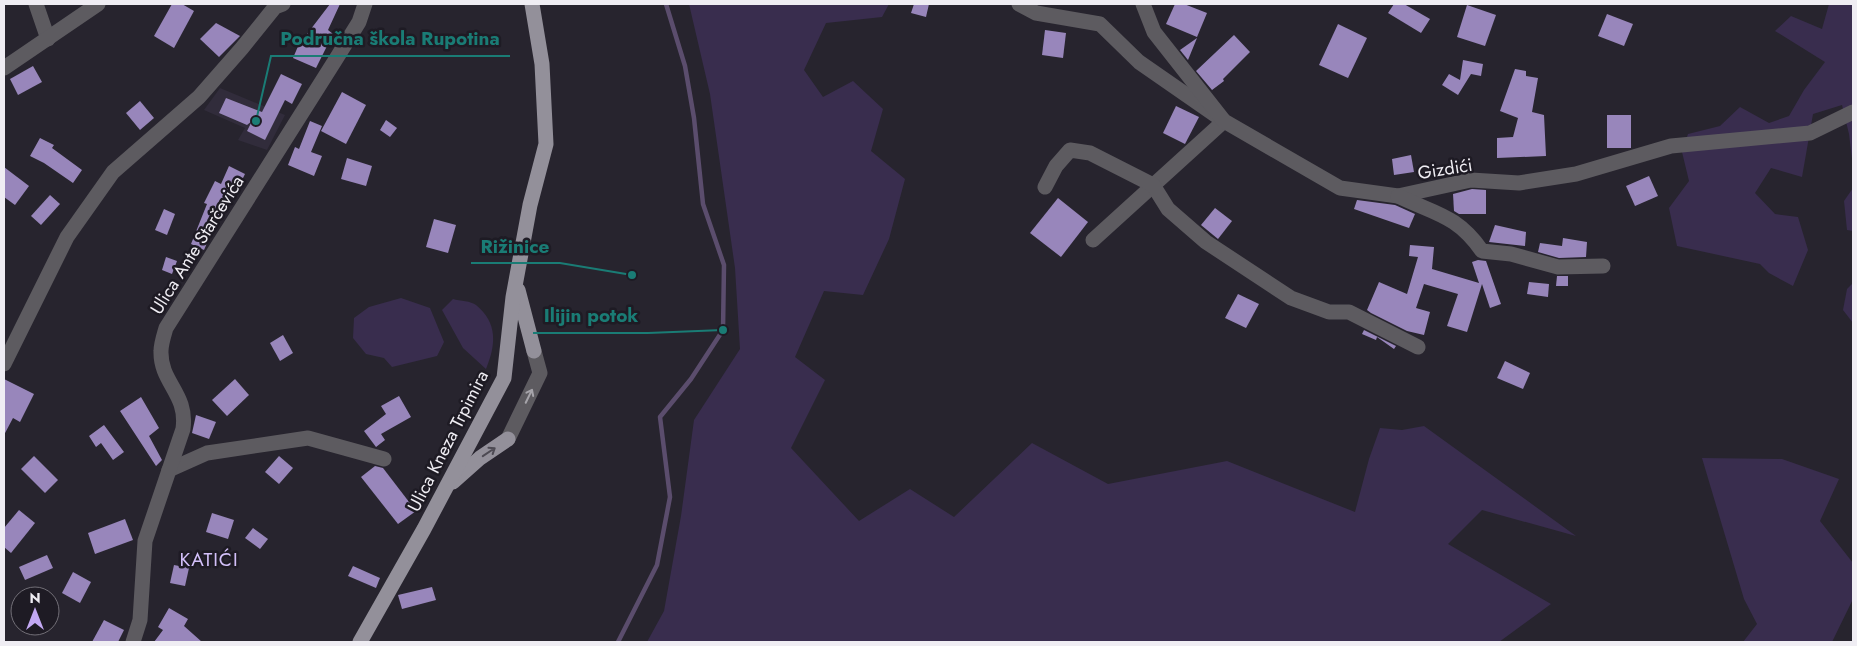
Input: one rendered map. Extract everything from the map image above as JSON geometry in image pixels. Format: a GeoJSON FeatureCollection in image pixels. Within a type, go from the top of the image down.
{"type":"FeatureCollection","features":[{"type":"Feature","properties":{"kind":"main road","name":"Ulica Kneza Trpimira"},"geometry":{"type":"LineString","coordinates":[[360,642],[504,378],[516,281],[530,205],[546,144],[542,64],[532,4]]}},
{"type":"Feature","properties":{"kind":"main road"},"geometry":{"type":"LineString","coordinates":[[516,281],[534,351]]}},
{"type":"Feature","properties":{"kind":"main road"},"geometry":{"type":"LineString","coordinates":[[444,490],[480,458],[508,439]]}},
{"type":"Feature","properties":{"kind":"street"},"geometry":{"type":"LineString","coordinates":[[36,4],[48,39]]}},
{"type":"Feature","properties":{"kind":"street"},"geometry":{"type":"LineString","coordinates":[[4,68],[98,4]]}},
{"type":"Feature","properties":{"kind":"street"},"geometry":{"type":"LineString","coordinates":[[4,364],[67,236],[113,172],[199,97],[242,48],[274,7],[283,4]]}},
{"type":"Feature","properties":{"kind":"street","name":"Ulica Ante Starčevića"},"geometry":{"type":"LineString","coordinates":[[133,642],[140,620],[145,541],[185,416],[183,404],[165,373],[161,352],[166,328],[359,22],[365,4]]}},
{"type":"Feature","properties":{"kind":"street"},"geometry":{"type":"LineString","coordinates":[[1020,4],[1036,13],[1100,24],[1139,62],[1224,121],[1093,240]]}},
{"type":"Feature","properties":{"kind":"street","name":"Gizdići"},"geometry":{"type":"LineString","coordinates":[[1144,4],[1154,32],[1224,121],[1340,188],[1398,196],[1471,180],[1520,183],[1576,174],[1672,146],[1810,132],[1853,112]]}},
{"type":"Feature","properties":{"kind":"street"},"geometry":{"type":"LineString","coordinates":[[1045,187],[1056,166],[1070,150],[1090,153],[1153,185],[1168,209],[1206,242],[1290,298],[1330,312],[1349,312],[1418,347]]}},
{"type":"Feature","properties":{"kind":"street"},"geometry":{"type":"LineString","coordinates":[[1398,196],[1450,218],[1472,236],[1482,251],[1511,254],[1558,266],[1603,266]]}},
{"type":"Feature","properties":{"kind":"street"},"geometry":{"type":"LineString","coordinates":[[508,439],[540,373],[534,351]]}},
{"type":"Feature","properties":{"kind":"street"},"geometry":{"type":"LineString","coordinates":[[169,470],[207,453],[308,438],[384,459]]}},
{"type":"Feature","properties":{"kind":"shaded area"},"geometry":{"type":"Polygon","coordinates":[[[689,4],[889,4],[882,17],[826,23],[804,70],[823,97],[853,81],[883,109],[871,151],[905,179],[889,239],[863,295],[824,291],[795,357],[825,380],[791,448],[859,521],[910,489],[954,517],[1032,443],[1108,484],[1227,461],[1355,512],[1369,459],[1380,428],[1402,430],[1424,426],[1576,536],[1482,510],[1448,544],[1551,604],[1499,642],[647,642],[664,611],[681,516],[694,420],[740,349],[735,268],[710,94],[689,4]]]}},
{"type":"Feature","properties":{"kind":"shaded area"},"geometry":{"type":"Polygon","coordinates":[[[1829,4],[1853,4],[1853,167],[1849,134],[1842,105],[1813,114],[1802,177],[1771,168],[1755,193],[1775,214],[1798,217],[1808,250],[1793,286],[1769,273],[1760,264],[1677,246],[1669,208],[1689,181],[1682,152],[1688,134],[1720,126],[1740,107],[1769,123],[1789,116],[1804,90],[1825,62],[1775,31],[1791,16],[1822,29],[1829,4]]]}},
{"type":"Feature","properties":{"kind":"shaded area"},"geometry":{"type":"Polygon","coordinates":[[[220,88],[285,115],[267,150],[238,140],[245,128],[204,110],[220,88]]]}},
{"type":"Feature","properties":{"kind":"shaded area"},"geometry":{"type":"Polygon","coordinates":[[[1853,188],[1853,231],[1847,230],[1844,201],[1853,188]]]}},
{"type":"Feature","properties":{"kind":"shaded area"},"geometry":{"type":"Polygon","coordinates":[[[1853,283],[1853,323],[1843,310],[1847,289],[1853,283]]]}},
{"type":"Feature","properties":{"kind":"shaded area"},"geometry":{"type":"Polygon","coordinates":[[[401,298],[430,308],[444,342],[437,356],[392,367],[384,358],[366,354],[353,338],[354,318],[369,307],[401,298]]]}},
{"type":"Feature","properties":{"kind":"shaded area"},"geometry":{"type":"Polygon","coordinates":[[[453,299],[476,305],[488,319],[493,335],[493,343],[486,369],[463,348],[442,310],[453,299]]]}},
{"type":"Feature","properties":{"kind":"shaded area"},"geometry":{"type":"Polygon","coordinates":[[[1702,458],[1782,459],[1839,479],[1820,521],[1853,563],[1853,599],[1832,642],[1743,642],[1757,624],[1744,599],[1702,458]]]}},
{"type":"Feature","properties":{"kind":"building"},"geometry":{"type":"Polygon","coordinates":[[[172,4],[182,4],[194,11],[174,48],[154,36],[172,4]]]}},
{"type":"Feature","properties":{"kind":"building"},"geometry":{"type":"Polygon","coordinates":[[[330,4],[340,4],[328,30],[333,34],[316,68],[293,58],[302,37],[304,38],[330,4]]]}},
{"type":"Feature","properties":{"kind":"building"},"geometry":{"type":"Polygon","coordinates":[[[914,4],[929,4],[926,17],[911,13],[914,4]]]}},
{"type":"Feature","properties":{"kind":"building"},"geometry":{"type":"Polygon","coordinates":[[[1175,4],[1184,4],[1207,13],[1197,37],[1166,24],[1175,4]]]}},
{"type":"Feature","properties":{"kind":"building"},"geometry":{"type":"Polygon","coordinates":[[[1394,4],[1404,4],[1430,19],[1421,33],[1388,13],[1394,4]]]}},
{"type":"Feature","properties":{"kind":"building"},"geometry":{"type":"Polygon","coordinates":[[[1467,5],[1496,15],[1485,46],[1457,37],[1467,5]]]}},
{"type":"Feature","properties":{"kind":"building"},"geometry":{"type":"Polygon","coordinates":[[[1607,14],[1633,24],[1624,46],[1598,36],[1607,14]]]}},
{"type":"Feature","properties":{"kind":"building"},"geometry":{"type":"Polygon","coordinates":[[[216,23],[240,36],[219,57],[200,39],[216,23]]]}},
{"type":"Feature","properties":{"kind":"building"},"geometry":{"type":"Polygon","coordinates":[[[1338,24],[1367,38],[1348,78],[1319,65],[1338,24]]]}},
{"type":"Feature","properties":{"kind":"building"},"geometry":{"type":"Polygon","coordinates":[[[1045,30],[1066,33],[1063,58],[1042,55],[1045,30]]]}},
{"type":"Feature","properties":{"kind":"building"},"geometry":{"type":"Polygon","coordinates":[[[1234,35],[1250,52],[1223,79],[1224,81],[1212,90],[1196,71],[1234,35]]]}},
{"type":"Feature","properties":{"kind":"building"},"geometry":{"type":"Polygon","coordinates":[[[1197,38],[1188,60],[1180,50],[1197,38]]]}},
{"type":"Feature","properties":{"kind":"building"},"geometry":{"type":"Polygon","coordinates":[[[1463,60],[1483,64],[1481,76],[1471,74],[1458,95],[1442,85],[1449,74],[1460,80],[1463,60]]]}},
{"type":"Feature","properties":{"kind":"building"},"geometry":{"type":"Polygon","coordinates":[[[33,66],[42,82],[18,95],[10,79],[33,66]]]}},
{"type":"Feature","properties":{"kind":"building"},"geometry":{"type":"Polygon","coordinates":[[[1515,69],[1526,71],[1526,76],[1538,78],[1532,112],[1544,115],[1546,156],[1497,158],[1497,138],[1513,137],[1518,118],[1500,111],[1515,69]]]}},
{"type":"Feature","properties":{"kind":"building"},"geometry":{"type":"Polygon","coordinates":[[[281,74],[302,84],[292,104],[285,100],[265,140],[247,131],[252,121],[247,125],[219,113],[226,98],[262,112],[281,74]]]}},
{"type":"Feature","properties":{"kind":"building"},"geometry":{"type":"Polygon","coordinates":[[[342,92],[366,105],[346,144],[321,131],[342,92]]]}},
{"type":"Feature","properties":{"kind":"building"},"geometry":{"type":"Polygon","coordinates":[[[140,101],[154,118],[140,130],[126,113],[140,101]]]}},
{"type":"Feature","properties":{"kind":"building"},"geometry":{"type":"Polygon","coordinates":[[[1176,106],[1199,117],[1185,144],[1163,133],[1176,106]]]}},
{"type":"Feature","properties":{"kind":"building"},"geometry":{"type":"Polygon","coordinates":[[[1607,115],[1631,115],[1631,148],[1607,148],[1607,115]]]}},
{"type":"Feature","properties":{"kind":"building"},"geometry":{"type":"Polygon","coordinates":[[[386,120],[397,128],[390,137],[380,130],[386,120]]]}},
{"type":"Feature","properties":{"kind":"building"},"geometry":{"type":"Polygon","coordinates":[[[310,121],[322,126],[311,152],[322,156],[314,176],[288,165],[295,147],[299,149],[310,121]]]}},
{"type":"Feature","properties":{"kind":"building"},"geometry":{"type":"Polygon","coordinates":[[[40,138],[54,145],[52,148],[82,170],[73,183],[44,163],[30,156],[40,138]]]}},
{"type":"Feature","properties":{"kind":"building"},"geometry":{"type":"Polygon","coordinates":[[[1411,155],[1414,172],[1394,175],[1392,159],[1411,155]]]}},
{"type":"Feature","properties":{"kind":"building"},"geometry":{"type":"Polygon","coordinates":[[[347,158],[372,166],[366,186],[341,179],[347,158]]]}},
{"type":"Feature","properties":{"kind":"building"},"geometry":{"type":"Polygon","coordinates":[[[229,166],[245,174],[240,184],[237,183],[221,211],[204,250],[191,244],[207,204],[204,203],[215,181],[221,184],[229,166]]]}},
{"type":"Feature","properties":{"kind":"building"},"geometry":{"type":"Polygon","coordinates":[[[4,167],[29,186],[15,205],[4,197],[4,167]]]}},
{"type":"Feature","properties":{"kind":"building"},"geometry":{"type":"Polygon","coordinates":[[[1649,176],[1658,196],[1635,206],[1626,186],[1649,176]]]}},
{"type":"Feature","properties":{"kind":"building"},"geometry":{"type":"Polygon","coordinates":[[[1472,189],[1486,190],[1486,214],[1459,214],[1454,211],[1453,194],[1472,189]]]}},
{"type":"Feature","properties":{"kind":"building"},"geometry":{"type":"Polygon","coordinates":[[[50,195],[60,204],[41,225],[31,216],[50,195]]]}},
{"type":"Feature","properties":{"kind":"building"},"geometry":{"type":"Polygon","coordinates":[[[1058,198],[1088,222],[1061,257],[1030,233],[1058,198]]]}},
{"type":"Feature","properties":{"kind":"building"},"geometry":{"type":"Polygon","coordinates":[[[1357,200],[1395,205],[1415,214],[1409,228],[1354,209],[1357,200]]]}},
{"type":"Feature","properties":{"kind":"building"},"geometry":{"type":"Polygon","coordinates":[[[1215,208],[1232,221],[1218,239],[1201,225],[1215,208]]]}},
{"type":"Feature","properties":{"kind":"building"},"geometry":{"type":"Polygon","coordinates":[[[164,209],[175,214],[167,235],[155,230],[164,209]]]}},
{"type":"Feature","properties":{"kind":"building"},"geometry":{"type":"Polygon","coordinates":[[[434,219],[456,225],[448,253],[426,247],[434,219]]]}},
{"type":"Feature","properties":{"kind":"building"},"geometry":{"type":"Polygon","coordinates":[[[1495,225],[1526,232],[1525,246],[1489,242],[1495,225]]]}},
{"type":"Feature","properties":{"kind":"building"},"geometry":{"type":"Polygon","coordinates":[[[1563,238],[1587,242],[1586,257],[1559,258],[1538,252],[1540,243],[1562,246],[1563,238]]]}},
{"type":"Feature","properties":{"kind":"building"},"geometry":{"type":"Polygon","coordinates":[[[1410,245],[1434,247],[1432,269],[1479,283],[1472,262],[1478,260],[1486,261],[1501,304],[1490,308],[1482,284],[1467,332],[1447,326],[1458,294],[1424,284],[1416,308],[1430,312],[1424,335],[1407,331],[1371,313],[1367,310],[1379,282],[1407,294],[1418,257],[1409,256],[1410,245]]]}},
{"type":"Feature","properties":{"kind":"building"},"geometry":{"type":"Polygon","coordinates":[[[166,257],[177,261],[172,274],[162,270],[166,257]]]}},
{"type":"Feature","properties":{"kind":"building"},"geometry":{"type":"Polygon","coordinates":[[[1557,276],[1568,276],[1568,286],[1556,286],[1557,276]]]}},
{"type":"Feature","properties":{"kind":"building"},"geometry":{"type":"Polygon","coordinates":[[[1529,282],[1549,284],[1548,297],[1527,294],[1529,282]]]}},
{"type":"Feature","properties":{"kind":"building"},"geometry":{"type":"Polygon","coordinates":[[[1238,294],[1259,304],[1246,328],[1225,318],[1238,294]]]}},
{"type":"Feature","properties":{"kind":"building"},"geometry":{"type":"Polygon","coordinates":[[[1364,330],[1396,346],[1394,349],[1377,337],[1376,340],[1362,334],[1364,330]]]}},
{"type":"Feature","properties":{"kind":"building"},"geometry":{"type":"Polygon","coordinates":[[[283,335],[293,353],[280,361],[270,343],[283,335]]]}},
{"type":"Feature","properties":{"kind":"building"},"geometry":{"type":"Polygon","coordinates":[[[1505,361],[1530,373],[1523,389],[1497,378],[1505,361]]]}},
{"type":"Feature","properties":{"kind":"building"},"geometry":{"type":"Polygon","coordinates":[[[4,379],[34,394],[20,422],[13,418],[4,435],[4,379]]]}},
{"type":"Feature","properties":{"kind":"building"},"geometry":{"type":"Polygon","coordinates":[[[235,379],[249,395],[227,416],[212,400],[235,379]]]}},
{"type":"Feature","properties":{"kind":"building"},"geometry":{"type":"Polygon","coordinates":[[[399,396],[411,417],[381,434],[385,440],[376,447],[364,431],[386,414],[381,406],[399,396]]]}},
{"type":"Feature","properties":{"kind":"building"},"geometry":{"type":"Polygon","coordinates":[[[141,397],[159,428],[149,436],[162,460],[156,466],[120,411],[141,397]]]}},
{"type":"Feature","properties":{"kind":"building"},"geometry":{"type":"Polygon","coordinates":[[[196,415],[216,422],[209,439],[192,433],[196,415]]]}},
{"type":"Feature","properties":{"kind":"building"},"geometry":{"type":"Polygon","coordinates":[[[104,425],[124,452],[113,460],[101,443],[96,447],[89,436],[104,425]]]}},
{"type":"Feature","properties":{"kind":"building"},"geometry":{"type":"Polygon","coordinates":[[[34,456],[58,480],[45,493],[21,469],[34,456]]]}},
{"type":"Feature","properties":{"kind":"building"},"geometry":{"type":"Polygon","coordinates":[[[279,456],[293,468],[279,484],[265,472],[279,456]]]}},
{"type":"Feature","properties":{"kind":"building"},"geometry":{"type":"Polygon","coordinates":[[[375,466],[383,468],[416,511],[398,524],[361,477],[375,466]]]}},
{"type":"Feature","properties":{"kind":"building"},"geometry":{"type":"Polygon","coordinates":[[[19,510],[35,523],[11,553],[4,547],[4,528],[19,510]]]}},
{"type":"Feature","properties":{"kind":"building"},"geometry":{"type":"Polygon","coordinates":[[[212,513],[234,520],[228,539],[206,532],[212,513]]]}},
{"type":"Feature","properties":{"kind":"building"},"geometry":{"type":"Polygon","coordinates":[[[125,519],[133,540],[95,554],[88,533],[125,519]]]}},
{"type":"Feature","properties":{"kind":"building"},"geometry":{"type":"Polygon","coordinates":[[[253,528],[268,539],[260,549],[245,538],[253,528]]]}},
{"type":"Feature","properties":{"kind":"building"},"geometry":{"type":"Polygon","coordinates":[[[47,555],[53,568],[25,580],[19,567],[47,555]]]}},
{"type":"Feature","properties":{"kind":"building"},"geometry":{"type":"Polygon","coordinates":[[[174,565],[189,568],[185,586],[170,583],[174,565]]]}},
{"type":"Feature","properties":{"kind":"building"},"geometry":{"type":"Polygon","coordinates":[[[353,566],[380,578],[376,588],[348,576],[353,566]]]}},
{"type":"Feature","properties":{"kind":"building"},"geometry":{"type":"Polygon","coordinates":[[[73,572],[91,582],[80,603],[62,593],[73,572]]]}},
{"type":"Feature","properties":{"kind":"building"},"geometry":{"type":"Polygon","coordinates":[[[432,587],[436,600],[402,609],[398,595],[432,587]]]}},
{"type":"Feature","properties":{"kind":"building"},"geometry":{"type":"Polygon","coordinates":[[[169,608],[188,619],[184,626],[202,642],[154,642],[163,630],[158,627],[169,608]]]}},
{"type":"Feature","properties":{"kind":"building"},"geometry":{"type":"Polygon","coordinates":[[[104,620],[124,630],[118,642],[92,642],[104,620]]]}},
{"type":"Feature","properties":{"kind":"waterway"},"geometry":{"type":"LineString","coordinates":[[618,642],[657,565],[670,497],[660,417],[691,379],[723,330],[724,265],[703,204],[694,118],[685,66],[666,4]]}},
{"type":"Feature","properties":{"kind":"place","name":"Područna škola Rupotina"},"geometry":{"type":"Point","coordinates":[256,121]}},
{"type":"Feature","properties":{"kind":"place","name":"Rižinice"},"geometry":{"type":"Point","coordinates":[632,275]}},
{"type":"Feature","properties":{"kind":"place","name":"Ilijin potok"},"geometry":{"type":"Point","coordinates":[723,330]}},
{"type":"Feature","properties":{"kind":"district","name":"KATIĆI"},"geometry":{"type":"Point","coordinates":[209,559]}}]}
